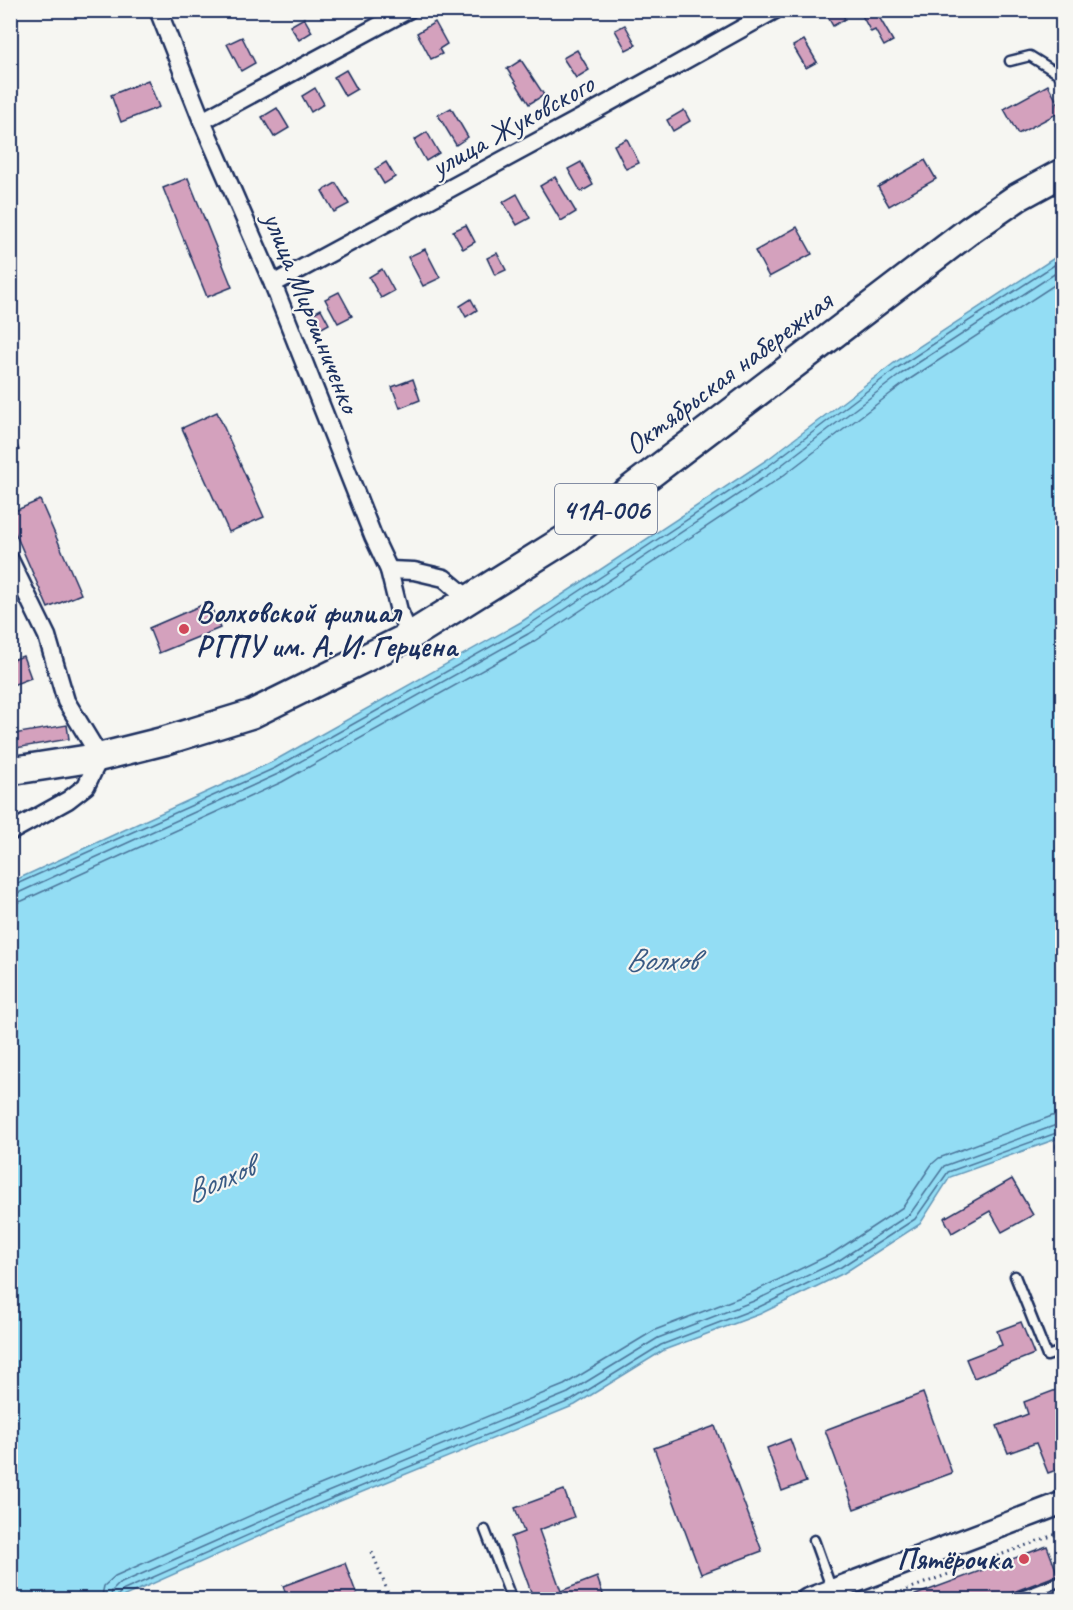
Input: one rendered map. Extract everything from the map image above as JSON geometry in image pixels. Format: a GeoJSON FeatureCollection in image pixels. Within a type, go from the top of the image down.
{"type":"FeatureCollection","features":[{"type":"Feature","properties":{"kind":"main road","name":"Октябрьская набережная"},"geometry":{"type":"LineString","coordinates":[[99,757],[164,741],[252,714],[410,636],[567,538],[970,230],[1018,197],[1062,173]]}},
{"type":"Feature","properties":{"kind":"main road","name":"41А-006"},"geometry":{"type":"LineString","coordinates":[[10,771],[99,757]]}},
{"type":"Feature","properties":{"kind":"street","name":"улица Мирошниченко"},"geometry":{"type":"LineString","coordinates":[[158,10],[202,121],[273,284],[373,536],[389,570],[399,611],[410,636]]}},
{"type":"Feature","properties":{"kind":"street"},"geometry":{"type":"LineString","coordinates":[[202,121],[408,10]]}},
{"type":"Feature","properties":{"kind":"street","name":"улица Жуковского"},"geometry":{"type":"LineString","coordinates":[[273,284],[592,112],[775,10]]}},
{"type":"Feature","properties":{"kind":"street"},"geometry":{"type":"LineString","coordinates":[[10,560],[47,636],[66,700],[99,757],[86,786],[68,800],[10,832]]}},
{"type":"Feature","properties":{"kind":"street"},"geometry":{"type":"LineString","coordinates":[[389,570],[414,571],[444,578],[469,599]]}},
{"type":"Feature","properties":{"kind":"street"},"geometry":{"type":"LineString","coordinates":[[823,1596],[1062,1503]]}},
{"type":"Feature","properties":{"kind":"lane"},"geometry":{"type":"LineString","coordinates":[[1010,61],[1030,56],[1062,76]]}},
{"type":"Feature","properties":{"kind":"lane"},"geometry":{"type":"LineString","coordinates":[[1015,1276],[1047,1356],[1062,1351]]}},
{"type":"Feature","properties":{"kind":"lane"},"geometry":{"type":"LineString","coordinates":[[485,1530],[512,1599]]}},
{"type":"Feature","properties":{"kind":"lane"},"geometry":{"type":"LineString","coordinates":[[814,1540],[823,1596]]}},
{"type":"Feature","properties":{"kind":"lane"},"geometry":{"type":"LineString","coordinates":[[1011,1599],[1062,1581]]}},
{"type":"Feature","properties":{"kind":"path"},"geometry":{"type":"LineString","coordinates":[[879,1599],[1062,1532]]}},
{"type":"Feature","properties":{"kind":"path"},"geometry":{"type":"LineString","coordinates":[[372,1552],[391,1599]]}},
{"type":"Feature","properties":{"kind":"water","name":"Волхов"},"geometry":{"type":"Polygon","coordinates":[[[1062,253],[1062,1134],[1059,1138],[950,1177],[920,1224],[844,1273],[760,1314],[664,1350],[575,1405],[318,1510],[118,1599],[11,1599],[11,882],[272,762],[521,622],[768,459],[894,363],[1062,253]]]}},
{"type":"Feature","properties":{"kind":"building"},"geometry":{"type":"Polygon","coordinates":[[[824,10],[840,10],[845,19],[833,26],[824,10]]]}},
{"type":"Feature","properties":{"kind":"building"},"geometry":{"type":"Polygon","coordinates":[[[859,10],[875,10],[893,41],[884,46],[875,30],[871,32],[859,10]]]}},
{"type":"Feature","properties":{"kind":"building"},"geometry":{"type":"Polygon","coordinates":[[[304,18],[312,32],[299,40],[290,26],[304,18]]]}},
{"type":"Feature","properties":{"kind":"building"},"geometry":{"type":"Polygon","coordinates":[[[435,22],[447,44],[439,49],[442,54],[431,59],[417,33],[435,22]]]}},
{"type":"Feature","properties":{"kind":"building"},"geometry":{"type":"Polygon","coordinates":[[[625,25],[636,45],[626,50],[615,30],[625,25]]]}},
{"type":"Feature","properties":{"kind":"building"},"geometry":{"type":"Polygon","coordinates":[[[242,37],[255,63],[241,71],[227,44],[242,37]]]}},
{"type":"Feature","properties":{"kind":"building"},"geometry":{"type":"Polygon","coordinates":[[[804,40],[817,62],[806,68],[793,46],[804,40]]]}},
{"type":"Feature","properties":{"kind":"building"},"geometry":{"type":"Polygon","coordinates":[[[577,50],[589,70],[576,78],[563,58],[577,50]]]}},
{"type":"Feature","properties":{"kind":"building"},"geometry":{"type":"Polygon","coordinates":[[[521,60],[544,95],[529,104],[507,69],[521,60]]]}},
{"type":"Feature","properties":{"kind":"building"},"geometry":{"type":"Polygon","coordinates":[[[346,70],[357,89],[345,96],[334,77],[346,70]]]}},
{"type":"Feature","properties":{"kind":"building"},"geometry":{"type":"Polygon","coordinates":[[[148,80],[159,107],[121,122],[111,95],[148,80]]]}},
{"type":"Feature","properties":{"kind":"building"},"geometry":{"type":"Polygon","coordinates":[[[1048,85],[1062,111],[1018,134],[1004,109],[1048,85]]]}},
{"type":"Feature","properties":{"kind":"building"},"geometry":{"type":"Polygon","coordinates":[[[315,88],[324,104],[311,112],[302,96],[315,88]]]}},
{"type":"Feature","properties":{"kind":"building"},"geometry":{"type":"Polygon","coordinates":[[[277,108],[289,128],[274,137],[262,117],[277,108]]]}},
{"type":"Feature","properties":{"kind":"building"},"geometry":{"type":"Polygon","coordinates":[[[451,108],[468,137],[456,145],[438,115],[451,108]]]}},
{"type":"Feature","properties":{"kind":"building"},"geometry":{"type":"Polygon","coordinates":[[[684,110],[690,121],[673,131],[667,120],[684,110]]]}},
{"type":"Feature","properties":{"kind":"building"},"geometry":{"type":"Polygon","coordinates":[[[427,132],[439,153],[426,161],[414,140],[427,132]]]}},
{"type":"Feature","properties":{"kind":"building"},"geometry":{"type":"Polygon","coordinates":[[[627,139],[639,163],[626,169],[614,145],[627,139]]]}},
{"type":"Feature","properties":{"kind":"building"},"geometry":{"type":"Polygon","coordinates":[[[925,160],[936,179],[889,206],[878,187],[925,160]]]}},
{"type":"Feature","properties":{"kind":"building"},"geometry":{"type":"Polygon","coordinates":[[[386,162],[395,177],[384,184],[375,169],[386,162]]]}},
{"type":"Feature","properties":{"kind":"building"},"geometry":{"type":"Polygon","coordinates":[[[581,162],[593,185],[581,192],[568,169],[581,162]]]}},
{"type":"Feature","properties":{"kind":"building"},"geometry":{"type":"Polygon","coordinates":[[[555,177],[576,212],[561,221],[540,186],[555,177]]]}},
{"type":"Feature","properties":{"kind":"building"},"geometry":{"type":"Polygon","coordinates":[[[188,178],[232,287],[207,297],[163,188],[188,178]]]}},
{"type":"Feature","properties":{"kind":"building"},"geometry":{"type":"Polygon","coordinates":[[[336,183],[349,204],[334,212],[322,191],[336,183]]]}},
{"type":"Feature","properties":{"kind":"building"},"geometry":{"type":"Polygon","coordinates":[[[517,194],[530,218],[517,225],[503,202],[517,194]]]}},
{"type":"Feature","properties":{"kind":"building"},"geometry":{"type":"Polygon","coordinates":[[[466,225],[475,242],[463,249],[453,231],[466,225]]]}},
{"type":"Feature","properties":{"kind":"building"},"geometry":{"type":"Polygon","coordinates":[[[797,227],[812,254],[769,277],[755,251],[797,227]]]}},
{"type":"Feature","properties":{"kind":"building"},"geometry":{"type":"Polygon","coordinates":[[[425,249],[440,278],[423,286],[408,257],[425,249]]]}},
{"type":"Feature","properties":{"kind":"building"},"geometry":{"type":"Polygon","coordinates":[[[497,253],[506,270],[495,275],[487,258],[497,253]]]}},
{"type":"Feature","properties":{"kind":"building"},"geometry":{"type":"Polygon","coordinates":[[[382,269],[394,291],[381,298],[369,277],[382,269]]]}},
{"type":"Feature","properties":{"kind":"building"},"geometry":{"type":"Polygon","coordinates":[[[339,292],[352,316],[338,323],[325,299],[339,292]]]}},
{"type":"Feature","properties":{"kind":"building"},"geometry":{"type":"Polygon","coordinates":[[[471,299],[477,310],[466,317],[460,306],[471,299]]]}},
{"type":"Feature","properties":{"kind":"building"},"geometry":{"type":"Polygon","coordinates":[[[321,309],[329,324],[320,329],[312,314],[321,309]]]}},
{"type":"Feature","properties":{"kind":"building"},"geometry":{"type":"Polygon","coordinates":[[[413,379],[420,400],[400,408],[392,387],[413,379]]]}},
{"type":"Feature","properties":{"kind":"building"},"geometry":{"type":"Polygon","coordinates":[[[217,412],[264,517],[229,532],[182,428],[217,412]]]}},
{"type":"Feature","properties":{"kind":"building"},"geometry":{"type":"Polygon","coordinates":[[[10,428],[19,450],[10,453],[10,428]]]}},
{"type":"Feature","properties":{"kind":"building"},"geometry":{"type":"Polygon","coordinates":[[[40,500],[81,594],[48,608],[10,521],[10,513],[40,500]]]}},
{"type":"Feature","properties":{"kind":"building"},"geometry":{"type":"Polygon","coordinates":[[[209,602],[220,628],[159,653],[149,628],[209,602]]]}},
{"type":"Feature","properties":{"kind":"building"},"geometry":{"type":"Polygon","coordinates":[[[23,656],[31,678],[10,686],[10,661],[23,656]]]}},
{"type":"Feature","properties":{"kind":"building"},"geometry":{"type":"Polygon","coordinates":[[[67,725],[69,739],[16,748],[13,734],[67,725]]]}},
{"type":"Feature","properties":{"kind":"building"},"geometry":{"type":"Polygon","coordinates":[[[1012,1179],[1033,1215],[1002,1232],[990,1211],[952,1233],[944,1218],[1012,1179]]]}},
{"type":"Feature","properties":{"kind":"building"},"geometry":{"type":"Polygon","coordinates":[[[1021,1322],[1034,1354],[974,1378],[966,1359],[1002,1345],[997,1331],[1021,1322]]]}},
{"type":"Feature","properties":{"kind":"building"},"geometry":{"type":"Polygon","coordinates":[[[1061,1388],[1062,1468],[1048,1473],[1036,1443],[1008,1453],[997,1426],[1028,1414],[1024,1402],[1061,1388]]]}},
{"type":"Feature","properties":{"kind":"building"},"geometry":{"type":"Polygon","coordinates":[[[923,1393],[952,1473],[854,1509],[825,1430],[923,1393]]]}},
{"type":"Feature","properties":{"kind":"building"},"geometry":{"type":"Polygon","coordinates":[[[715,1426],[762,1551],[701,1574],[654,1448],[715,1426]]]}},
{"type":"Feature","properties":{"kind":"building"},"geometry":{"type":"Polygon","coordinates":[[[790,1439],[806,1482],[782,1491],[767,1448],[790,1439]]]}},
{"type":"Feature","properties":{"kind":"building"},"geometry":{"type":"Polygon","coordinates":[[[564,1490],[574,1517],[539,1530],[561,1591],[597,1577],[605,1600],[534,1600],[511,1537],[524,1532],[515,1508],[564,1490]]]}},
{"type":"Feature","properties":{"kind":"building"},"geometry":{"type":"Polygon","coordinates":[[[1047,1546],[1058,1575],[992,1600],[902,1600],[1047,1546]]]}},
{"type":"Feature","properties":{"kind":"building"},"geometry":{"type":"Polygon","coordinates":[[[345,1563],[358,1598],[353,1600],[288,1600],[283,1586],[345,1563]]]}},
{"type":"Feature","properties":{"kind":"place","name":"Волховской филиал РГПУ им. А. И. Герцена"},"geometry":{"type":"Point","coordinates":[184,629]}},
{"type":"Feature","properties":{"kind":"place","name":"Пятёрочка"},"geometry":{"type":"Point","coordinates":[1024,1559]}}]}
